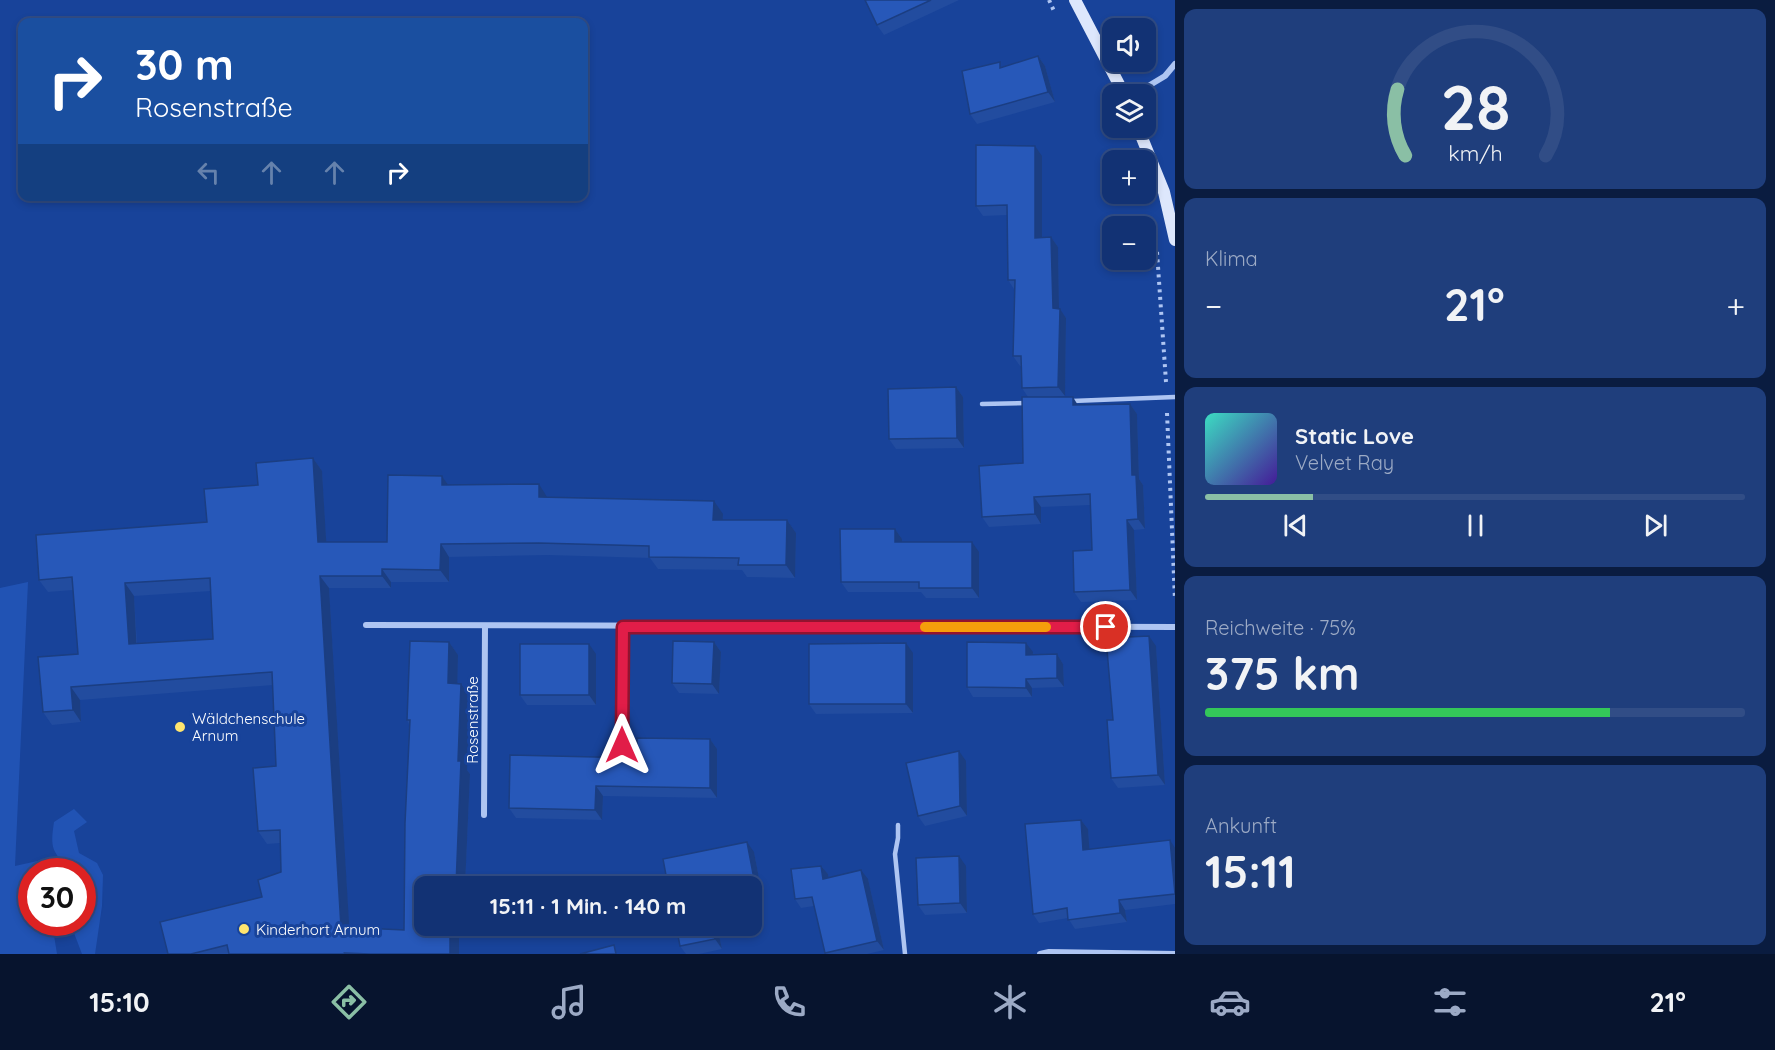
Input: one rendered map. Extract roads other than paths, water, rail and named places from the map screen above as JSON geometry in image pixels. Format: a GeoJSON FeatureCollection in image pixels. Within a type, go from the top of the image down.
{"type":"FeatureCollection","features":[{"type":"Feature","properties":{"kind":"main road"},"geometry":{"type":"LineString","coordinates":[[1075,0],[1119,84]]}},
{"type":"Feature","properties":{"kind":"main road"},"geometry":{"type":"LineString","coordinates":[[1142,138],[1164,192],[1175,240]]}},
{"type":"Feature","properties":{"kind":"street"},"geometry":{"type":"LineString","coordinates":[[1152,84],[1166,76],[1175,64]]}},
{"type":"Feature","properties":{"kind":"street"},"geometry":{"type":"LineString","coordinates":[[366,625],[1175,627]]}},
{"type":"Feature","properties":{"kind":"street","name":"Rosenstraße"},"geometry":{"type":"LineString","coordinates":[[484,815],[485,626]]}},
{"type":"Feature","properties":{"kind":"street"},"geometry":{"type":"LineString","coordinates":[[622,745],[623,627]]}},
{"type":"Feature","properties":{"kind":"street"},"geometry":{"type":"LineString","coordinates":[[1040,954],[1049,952],[1175,954]]}},
{"type":"Feature","properties":{"kind":"lane"},"geometry":{"type":"LineString","coordinates":[[1063,402],[1175,397]]}},
{"type":"Feature","properties":{"kind":"lane"},"geometry":{"type":"LineString","coordinates":[[982,404],[1028,403]]}},
{"type":"Feature","properties":{"kind":"lane"},"geometry":{"type":"LineString","coordinates":[[898,825],[895,854],[905,954]]}},
{"type":"Feature","properties":{"kind":"place","name":"Wäldchenschule Arnum"},"geometry":{"type":"Point","coordinates":[180,727]}},
{"type":"Feature","properties":{"kind":"place","name":"Kinderhort Arnum"},"geometry":{"type":"Point","coordinates":[244,929]}}]}
